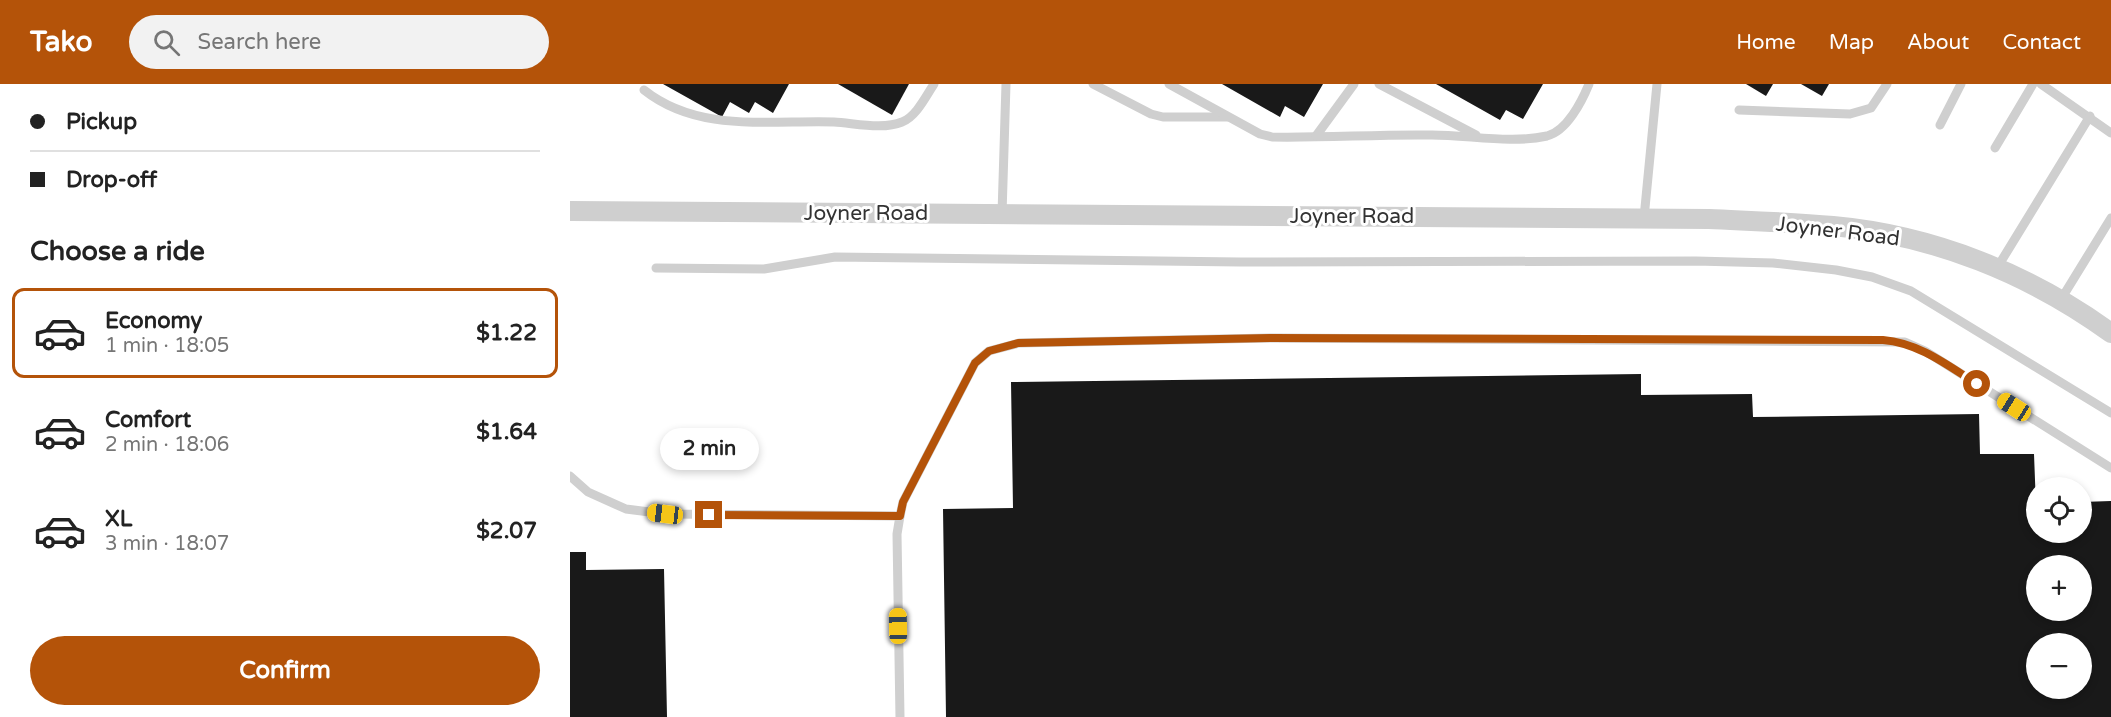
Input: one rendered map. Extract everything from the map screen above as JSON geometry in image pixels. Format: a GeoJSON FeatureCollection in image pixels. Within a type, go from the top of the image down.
{"type":"FeatureCollection","features":[{"type":"Feature","properties":{"kind":"street","name":"Joyner Road"},"geometry":{"type":"LineString","coordinates":[[570,211],[1644,218],[1834,226],[1908,238],[1997,268],[2060,301],[2111,333]]}},
{"type":"Feature","properties":{"kind":"lane"},"geometry":{"type":"LineString","coordinates":[[644,90],[678,112],[701,117],[761,124],[822,122],[892,125],[904,122],[913,114],[934,84]]}},
{"type":"Feature","properties":{"kind":"lane"},"geometry":{"type":"LineString","coordinates":[[1002,214],[1006,84]]}},
{"type":"Feature","properties":{"kind":"lane"},"geometry":{"type":"LineString","coordinates":[[1093,84],[1151,114],[1163,117],[1230,117]]}},
{"type":"Feature","properties":{"kind":"lane"},"geometry":{"type":"LineString","coordinates":[[1168,84],[1260,134],[1316,136],[1549,135],[1570,117],[1582,102],[1589,84]]}},
{"type":"Feature","properties":{"kind":"lane"},"geometry":{"type":"LineString","coordinates":[[1316,136],[1354,84]]}},
{"type":"Feature","properties":{"kind":"lane"},"geometry":{"type":"LineString","coordinates":[[1379,84],[1478,136]]}},
{"type":"Feature","properties":{"kind":"lane"},"geometry":{"type":"LineString","coordinates":[[1644,218],[1658,84]]}},
{"type":"Feature","properties":{"kind":"lane"},"geometry":{"type":"LineString","coordinates":[[1739,110],[1850,114],[1871,108],[1887,84]]}},
{"type":"Feature","properties":{"kind":"lane"},"geometry":{"type":"LineString","coordinates":[[1940,125],[1961,84]]}},
{"type":"Feature","properties":{"kind":"lane"},"geometry":{"type":"LineString","coordinates":[[1995,148],[2033,84]]}},
{"type":"Feature","properties":{"kind":"lane"},"geometry":{"type":"LineString","coordinates":[[2040,84],[2090,116],[2111,134]]}},
{"type":"Feature","properties":{"kind":"lane"},"geometry":{"type":"LineString","coordinates":[[1997,268],[2090,116]]}},
{"type":"Feature","properties":{"kind":"lane"},"geometry":{"type":"LineString","coordinates":[[2060,301],[2111,218]]}},
{"type":"Feature","properties":{"kind":"lane"},"geometry":{"type":"LineString","coordinates":[[656,268],[764,269],[836,257],[1240,262],[1696,261],[1773,263],[1836,270],[1872,277],[1911,291],[2111,413]]}},
{"type":"Feature","properties":{"kind":"lane"},"geometry":{"type":"LineString","coordinates":[[900,717],[897,534],[903,502],[975,363],[989,351],[1018,343],[1270,338],[1905,342],[1924,351],[2111,468]]}},
{"type":"Feature","properties":{"kind":"lane"},"geometry":{"type":"LineString","coordinates":[[570,477],[588,492],[626,509],[665,514],[900,516]]}},
{"type":"Feature","properties":{"kind":"building"},"geometry":{"type":"Polygon","coordinates":[[[663,84],[789,84],[773,113],[755,102],[749,113],[730,102],[722,117],[663,84]]]}},
{"type":"Feature","properties":{"kind":"building"},"geometry":{"type":"Polygon","coordinates":[[[838,84],[909,84],[892,115],[838,84]]]}},
{"type":"Feature","properties":{"kind":"building"},"geometry":{"type":"Polygon","coordinates":[[[1222,84],[1323,84],[1304,117],[1285,106],[1280,117],[1222,84]]]}},
{"type":"Feature","properties":{"kind":"building"},"geometry":{"type":"Polygon","coordinates":[[[1436,84],[1543,84],[1523,119],[1506,110],[1500,120],[1436,84]]]}},
{"type":"Feature","properties":{"kind":"building"},"geometry":{"type":"Polygon","coordinates":[[[1746,84],[1773,84],[1766,96],[1746,84]]]}},
{"type":"Feature","properties":{"kind":"building"},"geometry":{"type":"Polygon","coordinates":[[[1801,84],[1829,84],[1822,96],[1801,84]]]}},
{"type":"Feature","properties":{"kind":"building"},"geometry":{"type":"Polygon","coordinates":[[[1641,374],[1641,395],[1752,394],[1753,417],[1979,414],[1980,454],[2034,454],[2035,477],[2026,477],[2026,543],[2092,543],[2092,502],[2111,501],[2111,717],[946,717],[943,509],[1013,508],[1011,382],[1641,374]]]}},
{"type":"Feature","properties":{"kind":"building"},"geometry":{"type":"Polygon","coordinates":[[[570,552],[586,552],[586,570],[664,569],[667,717],[570,717],[570,552]]]}},
{"type":"Feature","properties":{"kind":"route"},"geometry":{"type":"LineString","coordinates":[[709,515],[900,516],[903,502],[975,363],[989,351],[1018,343],[1270,338],[1756,342],[1883,340],[1905,342],[1977,384]]}}]}
